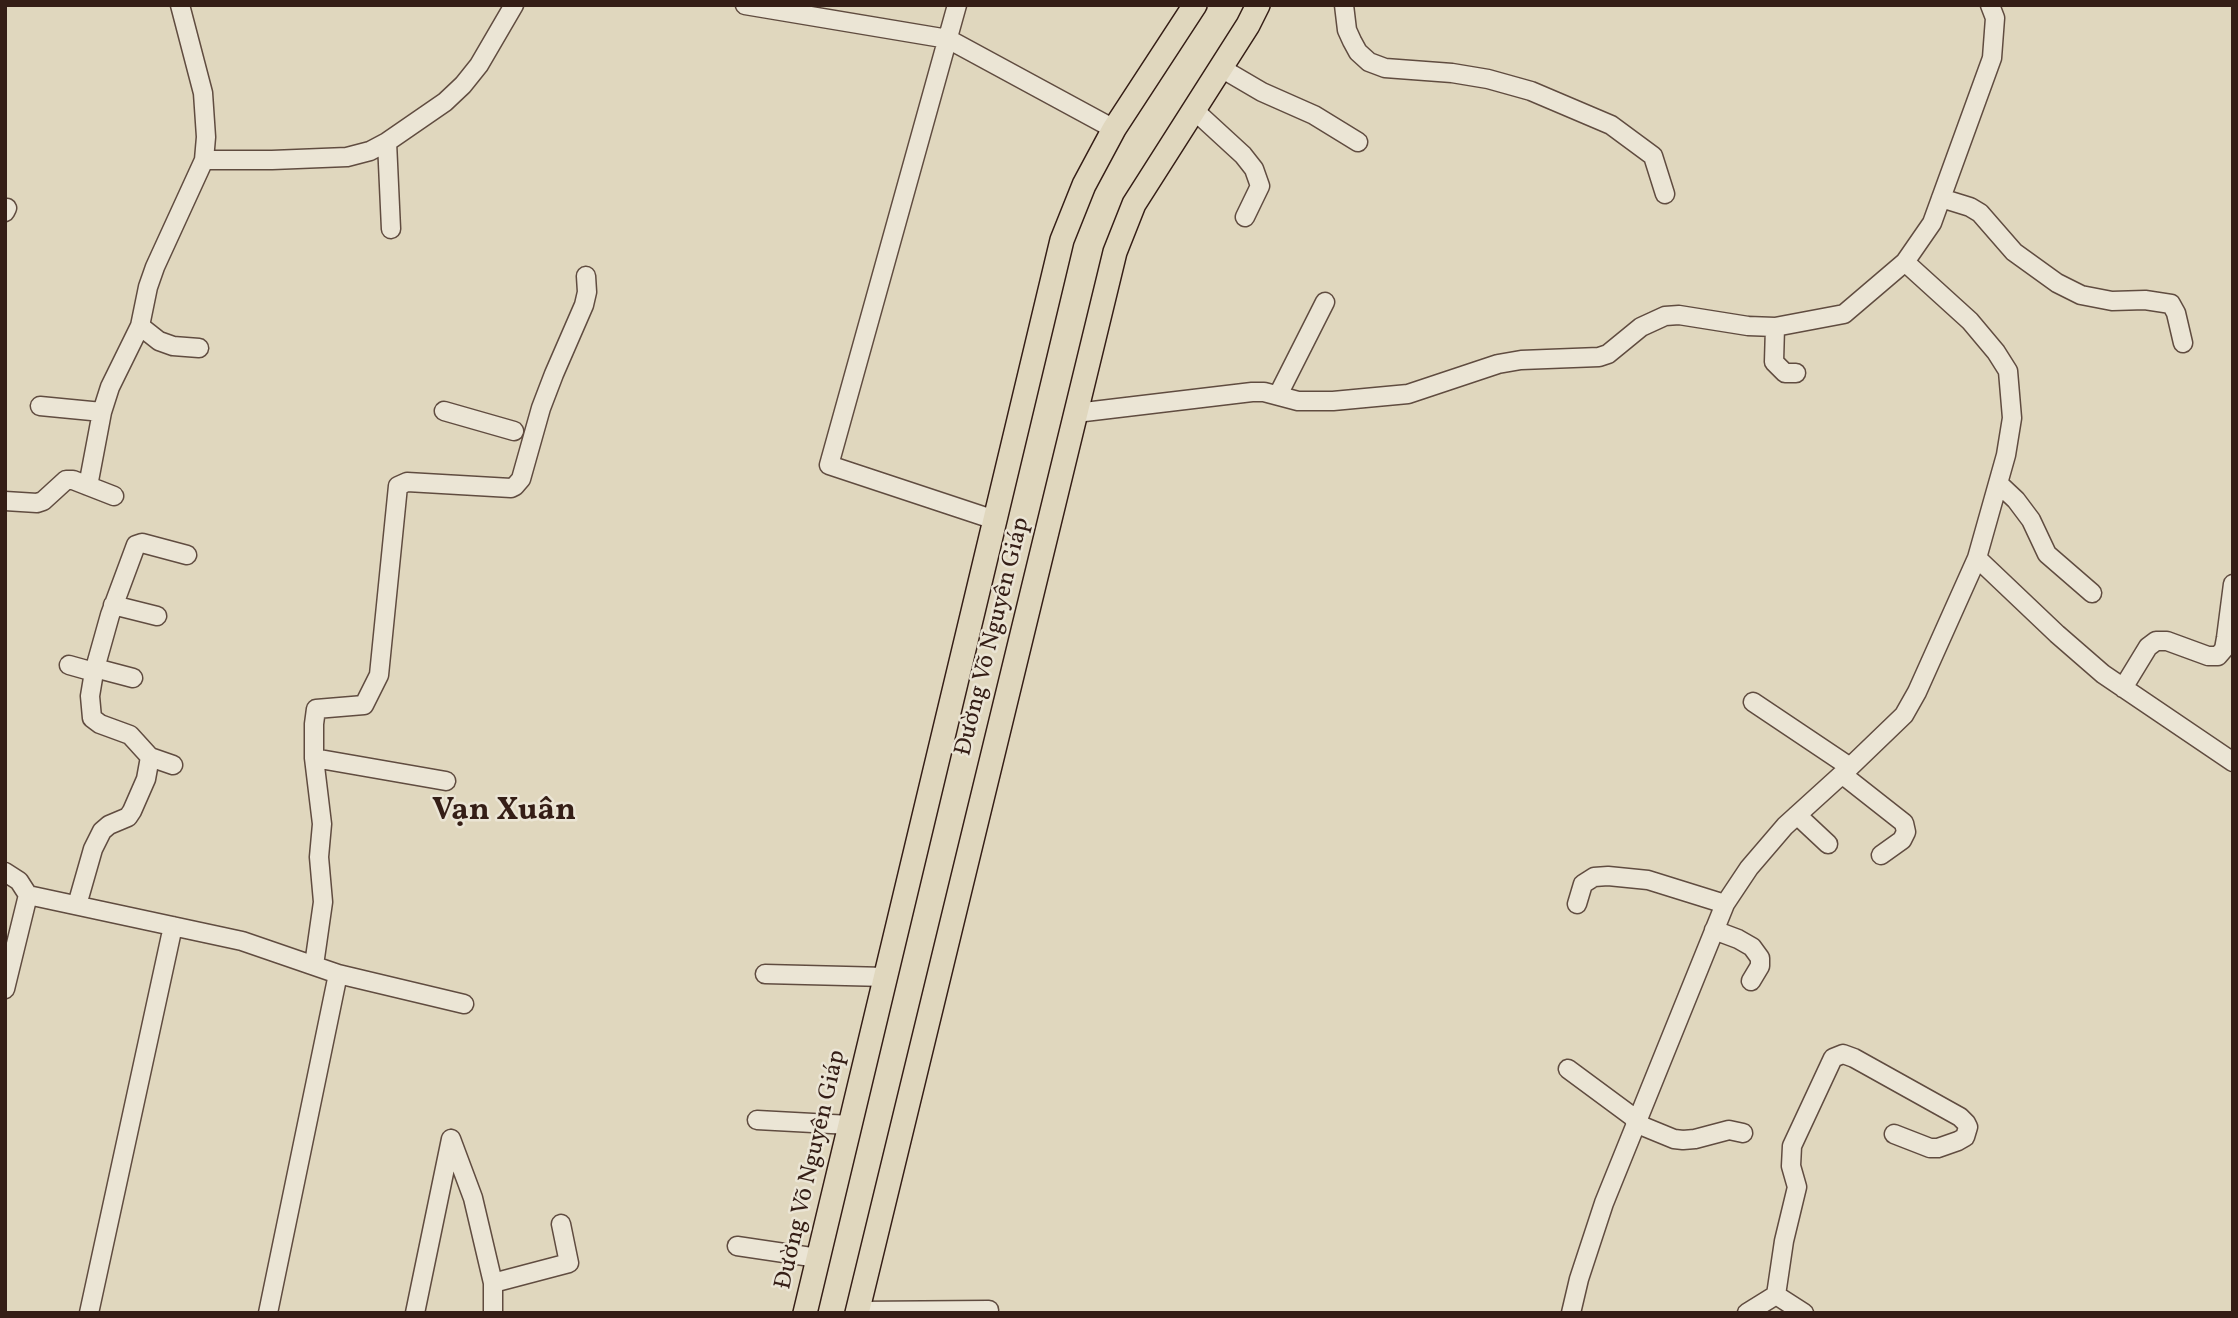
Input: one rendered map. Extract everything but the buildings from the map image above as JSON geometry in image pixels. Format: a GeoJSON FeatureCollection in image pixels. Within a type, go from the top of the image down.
{"type":"FeatureCollection","features":[{"type":"Feature","properties":{"kind":"main road","name":"Đường Võ Nguyên Giáp"},"geometry":{"type":"LineString","coordinates":[[805,1313],[1062,240],[1084,185],[1115,129],[1195,5]]}},
{"type":"Feature","properties":{"kind":"main road","name":"Đường Võ Nguyên Giáp"},"geometry":{"type":"LineString","coordinates":[[857,1312],[1115,252],[1134,204],[1258,5]]}},
{"type":"Feature","properties":{"kind":"street"},"geometry":{"type":"LineString","coordinates":[[88,486],[102,412],[110,387],[140,326],[155,267],[204,160],[206,137],[203,93],[180,5]]}},
{"type":"Feature","properties":{"kind":"street"},"geometry":{"type":"LineString","coordinates":[[204,160],[347,157],[370,151],[445,102],[463,85],[479,65],[514,5]]}},
{"type":"Feature","properties":{"kind":"street"},"geometry":{"type":"LineString","coordinates":[[745,5],[948,39],[1115,129]]}},
{"type":"Feature","properties":{"kind":"street"},"geometry":{"type":"LineString","coordinates":[[957,5],[829,465],[995,520]]}},
{"type":"Feature","properties":{"kind":"street"},"geometry":{"type":"LineString","coordinates":[[1344,5],[1347,30],[1359,52],[1369,62],[1385,68],[1452,73],[1488,79],[1531,92],[1611,125],[1653,156],[1665,194]]}},
{"type":"Feature","properties":{"kind":"street"},"geometry":{"type":"LineString","coordinates":[[1076,413],[1252,391],[1298,401],[1408,394],[1497,364],[1521,360],[1599,357],[1608,354],[1641,327],[1665,316],[1679,315],[1748,326],[1776,327],[1844,314],[1905,262],[1928,231],[1992,58],[1995,18],[1990,5]]}},
{"type":"Feature","properties":{"kind":"street"},"geometry":{"type":"LineString","coordinates":[[1221,68],[1358,142]]}},
{"type":"Feature","properties":{"kind":"street"},"geometry":{"type":"LineString","coordinates":[[1195,110],[1243,155],[1254,169],[1260,186],[1245,216]]}},
{"type":"Feature","properties":{"kind":"street"},"geometry":{"type":"LineString","coordinates":[[387,142],[391,229]]}},
{"type":"Feature","properties":{"kind":"street"},"geometry":{"type":"LineString","coordinates":[[1941,198],[1980,213],[2014,251],[2057,283],[2081,295],[2112,301],[2145,300],[2171,304],[2176,313],[2183,343]]}},
{"type":"Feature","properties":{"kind":"street"},"geometry":{"type":"LineString","coordinates":[[1571,1313],[1579,1279],[1604,1203],[1725,904],[1749,868],[1797,815],[1904,715],[1911,705],[1977,558],[1999,484],[2012,418],[2008,371],[1970,321],[1905,262]]}},
{"type":"Feature","properties":{"kind":"street"},"geometry":{"type":"LineString","coordinates":[[314,965],[323,902],[319,857],[322,824],[314,758],[316,709],[363,705],[379,675],[398,486],[407,482],[511,488],[521,479],[525,435],[541,408],[584,305],[586,276]]}},
{"type":"Feature","properties":{"kind":"street"},"geometry":{"type":"LineString","coordinates":[[1279,395],[1325,302]]}},
{"type":"Feature","properties":{"kind":"street"},"geometry":{"type":"LineString","coordinates":[[140,326],[159,341],[173,346],[199,348]]}},
{"type":"Feature","properties":{"kind":"street"},"geometry":{"type":"LineString","coordinates":[[1776,327],[1774,362],[1785,373],[1796,373]]}},
{"type":"Feature","properties":{"kind":"street"},"geometry":{"type":"LineString","coordinates":[[40,406],[102,412]]}},
{"type":"Feature","properties":{"kind":"street"},"geometry":{"type":"LineString","coordinates":[[444,411],[525,435]]}},
{"type":"Feature","properties":{"kind":"street"},"geometry":{"type":"LineString","coordinates":[[5,501],[43,501],[66,480],[73,480],[114,496]]}},
{"type":"Feature","properties":{"kind":"street"},"geometry":{"type":"LineString","coordinates":[[1999,484],[2031,520],[2048,554],[2092,593]]}},
{"type":"Feature","properties":{"kind":"street"},"geometry":{"type":"LineString","coordinates":[[173,765],[149,757],[130,735],[100,724],[92,718],[90,695],[94,670],[113,605],[136,545],[142,543],[187,555]]}},
{"type":"Feature","properties":{"kind":"street"},"geometry":{"type":"LineString","coordinates":[[1977,558],[2057,634],[2123,688],[2233,762]]}},
{"type":"Feature","properties":{"kind":"street"},"geometry":{"type":"LineString","coordinates":[[2123,688],[2148,647],[2156,640],[2167,641],[2208,656],[2218,656],[2224,649],[2233,584]]}},
{"type":"Feature","properties":{"kind":"street"},"geometry":{"type":"LineString","coordinates":[[113,605],[158,616]]}},
{"type":"Feature","properties":{"kind":"street"},"geometry":{"type":"LineString","coordinates":[[69,665],[133,677]]}},
{"type":"Feature","properties":{"kind":"street"},"geometry":{"type":"LineString","coordinates":[[1753,702],[1847,771],[1904,823],[1906,832],[1902,840],[1881,855]]}},
{"type":"Feature","properties":{"kind":"street"},"geometry":{"type":"LineString","coordinates":[[78,905],[93,849],[108,825],[128,817],[132,811],[146,779],[149,757]]}},
{"type":"Feature","properties":{"kind":"street"},"geometry":{"type":"LineString","coordinates":[[314,758],[446,781]]}},
{"type":"Feature","properties":{"kind":"street"},"geometry":{"type":"LineString","coordinates":[[1797,815],[1828,844]]}},
{"type":"Feature","properties":{"kind":"street"},"geometry":{"type":"LineString","coordinates":[[5,872],[19,881],[28,895],[242,941],[338,974],[464,1004]]}},
{"type":"Feature","properties":{"kind":"street"},"geometry":{"type":"LineString","coordinates":[[1577,904],[1583,884],[1594,877],[1608,876],[1648,880],[1725,904]]}},
{"type":"Feature","properties":{"kind":"street"},"geometry":{"type":"LineString","coordinates":[[5,989],[28,895]]}},
{"type":"Feature","properties":{"kind":"street"},"geometry":{"type":"LineString","coordinates":[[89,1313],[173,926]]}},
{"type":"Feature","properties":{"kind":"street"},"geometry":{"type":"LineString","coordinates":[[1714,930],[1738,939],[1756,952],[1760,958],[1760,966],[1751,981]]}},
{"type":"Feature","properties":{"kind":"street"},"geometry":{"type":"LineString","coordinates":[[268,1313],[338,974]]}},
{"type":"Feature","properties":{"kind":"street"},"geometry":{"type":"LineString","coordinates":[[765,974],[886,977]]}},
{"type":"Feature","properties":{"kind":"street"},"geometry":{"type":"LineString","coordinates":[[1747,1313],[1776,1295],[1784,1241],[1797,1187],[1791,1166],[1792,1146],[1833,1058],[1843,1054],[1854,1058],[1932,1100],[1960,1117],[1968,1127],[1965,1137],[1958,1142],[1938,1148],[1930,1148],[1894,1133]]}},
{"type":"Feature","properties":{"kind":"street"},"geometry":{"type":"LineString","coordinates":[[1568,1069],[1636,1122],[1674,1139],[1695,1139],[1728,1130],[1743,1133]]}},
{"type":"Feature","properties":{"kind":"street"},"geometry":{"type":"LineString","coordinates":[[757,1120],[850,1125]]}},
{"type":"Feature","properties":{"kind":"street"},"geometry":{"type":"LineString","coordinates":[[415,1313],[451,1139],[473,1198],[493,1283],[493,1313]]}},
{"type":"Feature","properties":{"kind":"street"},"geometry":{"type":"LineString","coordinates":[[493,1283],[569,1263],[561,1224]]}},
{"type":"Feature","properties":{"kind":"street"},"geometry":{"type":"LineString","coordinates":[[737,1245],[818,1258]]}},
{"type":"Feature","properties":{"kind":"street"},"geometry":{"type":"LineString","coordinates":[[1776,1295],[1804,1313]]}},
{"type":"Feature","properties":{"kind":"street"},"geometry":{"type":"LineString","coordinates":[[857,1312],[989,1310]]}},
{"type":"Feature","properties":{"kind":"district","name":"Vạn Xuân"},"geometry":{"type":"Point","coordinates":[504,813]}}]}
